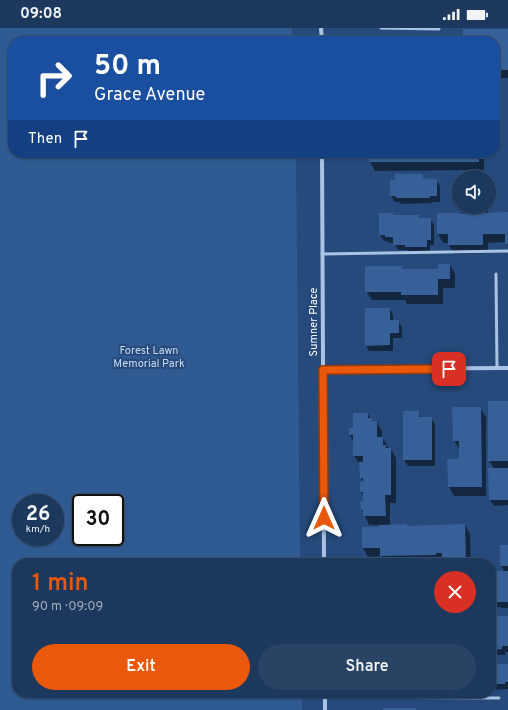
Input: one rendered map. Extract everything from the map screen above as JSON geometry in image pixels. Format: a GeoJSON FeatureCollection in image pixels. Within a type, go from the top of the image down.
{"type":"FeatureCollection","features":[{"type":"Feature","properties":{"kind":"street","name":"Sumner Place"},"geometry":{"type":"LineString","coordinates":[[322,158],[324,558]]}},
{"type":"Feature","properties":{"kind":"street"},"geometry":{"type":"LineString","coordinates":[[323,370],[508,368]]}},
{"type":"Feature","properties":{"kind":"street"},"geometry":{"type":"LineString","coordinates":[[325,698],[325,710]]}},
{"type":"Feature","properties":{"kind":"lane"},"geometry":{"type":"LineString","coordinates":[[381,28],[439,29]]}},
{"type":"Feature","properties":{"kind":"lane"},"geometry":{"type":"LineString","coordinates":[[322,254],[508,251]]}},
{"type":"Feature","properties":{"kind":"lane"},"geometry":{"type":"LineString","coordinates":[[496,274],[497,368]]}},
{"type":"Feature","properties":{"kind":"green space","name":"Forest Lawn Memorial Park"},"geometry":{"type":"Polygon","coordinates":[[[0,28],[292,28],[293,36],[8,36],[8,158],[296,158],[300,558],[12,558],[12,698],[302,698],[302,710],[0,710],[0,28]]]}},
{"type":"Feature","properties":{"kind":"building"},"geometry":{"type":"Polygon","coordinates":[[[463,29],[508,29],[508,70],[500,70],[500,36],[463,36],[463,29]]]}},
{"type":"Feature","properties":{"kind":"building"},"geometry":{"type":"Polygon","coordinates":[[[369,158],[479,158],[479,162],[369,162],[369,158]]]}},
{"type":"Feature","properties":{"kind":"building"},"geometry":{"type":"Polygon","coordinates":[[[395,174],[423,174],[423,178],[437,179],[437,196],[430,196],[430,198],[396,198],[396,196],[390,196],[390,180],[395,180],[395,174]]]}},
{"type":"Feature","properties":{"kind":"building"},"geometry":{"type":"Polygon","coordinates":[[[496,212],[508,212],[508,244],[505,244],[505,234],[483,234],[483,245],[448,245],[448,234],[437,234],[437,213],[496,214],[496,212]]]}},
{"type":"Feature","properties":{"kind":"building"},"geometry":{"type":"Polygon","coordinates":[[[379,213],[393,213],[393,215],[419,215],[419,218],[431,218],[431,240],[427,240],[427,247],[405,247],[405,245],[393,245],[393,237],[379,235],[379,213]]]}},
{"type":"Feature","properties":{"kind":"building"},"geometry":{"type":"Polygon","coordinates":[[[438,264],[450,264],[450,279],[438,279],[438,295],[401,295],[401,292],[365,292],[365,266],[402,266],[402,269],[438,269],[438,264]]]}},
{"type":"Feature","properties":{"kind":"building"},"geometry":{"type":"Polygon","coordinates":[[[365,308],[390,308],[390,320],[399,320],[399,333],[390,333],[390,345],[365,346],[365,308]]]}},
{"type":"Feature","properties":{"kind":"building"},"geometry":{"type":"Polygon","coordinates":[[[488,401],[508,401],[508,461],[488,461],[488,401]]]}},
{"type":"Feature","properties":{"kind":"building"},"geometry":{"type":"Polygon","coordinates":[[[452,407],[481,407],[482,487],[448,487],[447,459],[459,459],[459,441],[453,441],[452,407]]]}},
{"type":"Feature","properties":{"kind":"building"},"geometry":{"type":"Polygon","coordinates":[[[403,411],[419,411],[419,417],[432,417],[432,460],[403,460],[403,411]]]}},
{"type":"Feature","properties":{"kind":"building"},"geometry":{"type":"Polygon","coordinates":[[[353,413],[368,413],[368,418],[372,418],[372,421],[377,421],[377,437],[383,437],[383,445],[386,445],[386,448],[391,448],[391,495],[385,495],[386,516],[363,516],[363,510],[361,510],[360,501],[363,501],[363,492],[360,492],[360,482],[363,482],[363,478],[360,478],[359,462],[363,462],[363,456],[353,456],[353,435],[349,435],[349,428],[353,428],[353,413]]]}},
{"type":"Feature","properties":{"kind":"building"},"geometry":{"type":"Polygon","coordinates":[[[488,468],[508,468],[508,500],[489,500],[488,468]]]}},
{"type":"Feature","properties":{"kind":"building"},"geometry":{"type":"Polygon","coordinates":[[[407,524],[407,526],[465,524],[466,558],[442,558],[442,553],[436,553],[436,555],[380,556],[380,548],[362,548],[362,527],[379,527],[379,525],[407,524]]]}},
{"type":"Feature","properties":{"kind":"building"},"geometry":{"type":"Polygon","coordinates":[[[500,545],[508,545],[508,566],[500,566],[500,545]]]}},
{"type":"Feature","properties":{"kind":"building"},"geometry":{"type":"Polygon","coordinates":[[[496,571],[508,571],[508,602],[497,601],[496,571]]]}},
{"type":"Feature","properties":{"kind":"building"},"geometry":{"type":"Polygon","coordinates":[[[496,616],[508,616],[508,646],[502,646],[502,649],[496,650],[496,616]]]}},
{"type":"Feature","properties":{"kind":"building"},"geometry":{"type":"Polygon","coordinates":[[[496,664],[508,664],[508,682],[505,682],[505,684],[496,684],[496,664]]]}},
{"type":"Feature","properties":{"kind":"building"},"geometry":{"type":"Polygon","coordinates":[[[383,708],[416,708],[416,710],[383,710],[383,708]]]}},
{"type":"Feature","properties":{"kind":"route"},"geometry":{"type":"LineString","coordinates":[[324,518],[323,370],[449,369]]}}]}
